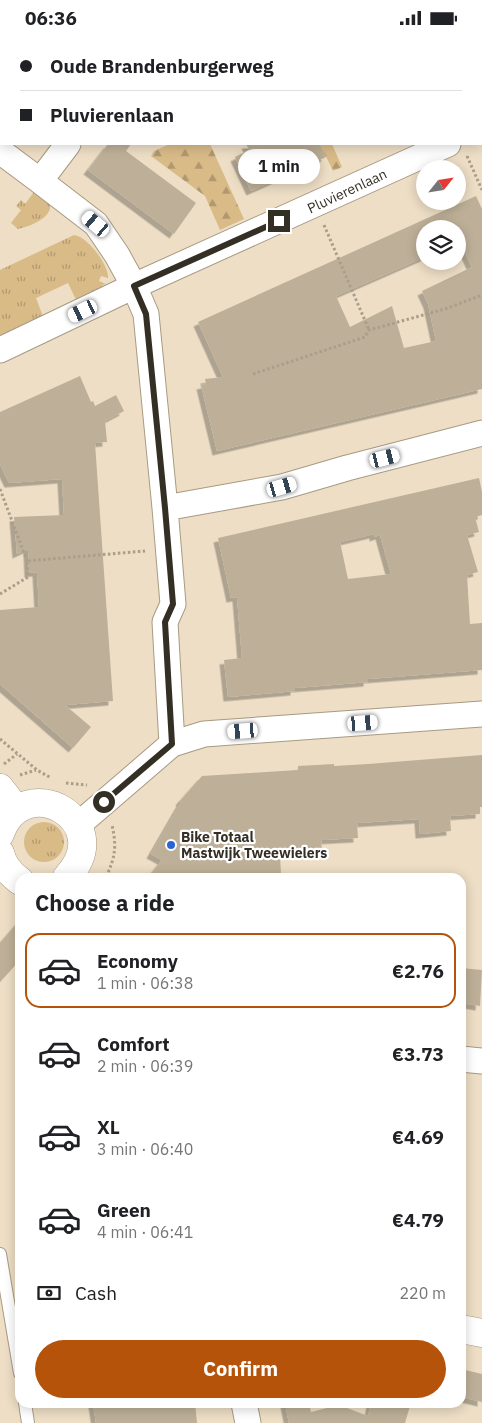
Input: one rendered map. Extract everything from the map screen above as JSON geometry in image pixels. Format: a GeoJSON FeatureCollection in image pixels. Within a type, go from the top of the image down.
{"type":"FeatureCollection","features":[{"type":"Feature","properties":{"kind":"street"},"geometry":{"type":"LineString","coordinates":[[40,181],[67,145]]}},
{"type":"Feature","properties":{"kind":"street","name":"Pluvierenlaan"},"geometry":{"type":"LineString","coordinates":[[0,350],[134,286],[315,205],[457,148]]}},
{"type":"Feature","properties":{"kind":"street"},"geometry":{"type":"LineString","coordinates":[[0,151],[96,224],[118,255],[146,314],[173,604],[165,622],[172,744]]}},
{"type":"Feature","properties":{"kind":"street"},"geometry":{"type":"LineString","coordinates":[[165,508],[282,487],[346,468],[482,433]]}},
{"type":"Feature","properties":{"kind":"street"},"geometry":{"type":"LineString","coordinates":[[78,825],[172,744],[204,734],[482,714]]}},
{"type":"Feature","properties":{"kind":"street"},"geometry":{"type":"LineString","coordinates":[[0,787],[17,810]]}},
{"type":"Feature","properties":{"kind":"street"},"geometry":{"type":"LineString","coordinates":[[0,834],[7,819],[17,810],[30,804],[44,803],[58,806],[69,814],[78,825],[82,839],[82,853],[77,866],[71,873]]}},
{"type":"Feature","properties":{"kind":"street"},"geometry":{"type":"LineString","coordinates":[[1,859],[9,872],[15,877]]}},
{"type":"Feature","properties":{"kind":"street"},"geometry":{"type":"LineString","coordinates":[[466,1059],[482,1061]]}},
{"type":"Feature","properties":{"kind":"street"},"geometry":{"type":"LineString","coordinates":[[466,1330],[482,1333]]}},
{"type":"Feature","properties":{"kind":"street"},"geometry":{"type":"LineString","coordinates":[[245,1408],[248,1423]]}},
{"type":"Feature","properties":{"kind":"lane"},"geometry":{"type":"LineString","coordinates":[[0,1254],[15,1343]]}},
{"type":"Feature","properties":{"kind":"lane"},"geometry":{"type":"LineString","coordinates":[[26,1408],[28,1423]]}},
{"type":"Feature","properties":{"kind":"path"},"geometry":{"type":"LineString","coordinates":[[457,148],[482,190]]}},
{"type":"Feature","properties":{"kind":"path"},"geometry":{"type":"LineString","coordinates":[[315,205],[369,330]]}},
{"type":"Feature","properties":{"kind":"path"},"geometry":{"type":"LineString","coordinates":[[253,374],[365,337],[369,330],[446,309],[482,295]]}},
{"type":"Feature","properties":{"kind":"path"},"geometry":{"type":"LineString","coordinates":[[0,489],[27,561],[28,577],[0,594]]}},
{"type":"Feature","properties":{"kind":"path"},"geometry":{"type":"LineString","coordinates":[[27,561],[168,549]]}},
{"type":"Feature","properties":{"kind":"path"},"geometry":{"type":"LineString","coordinates":[[0,739],[37,770]]}},
{"type":"Feature","properties":{"kind":"path"},"geometry":{"type":"LineString","coordinates":[[0,768],[17,754]]}},
{"type":"Feature","properties":{"kind":"path"},"geometry":{"type":"LineString","coordinates":[[104,802],[115,839],[115,856],[109,873]]}},
{"type":"Feature","properties":{"kind":"green space"},"geometry":{"type":"Polygon","coordinates":[[[168,145],[210,145],[244,219],[220,230],[205,196],[151,156],[154,151],[168,145]]]}},
{"type":"Feature","properties":{"kind":"green space"},"geometry":{"type":"Polygon","coordinates":[[[320,145],[332,145],[342,167],[333,171],[320,145]]]}},
{"type":"Feature","properties":{"kind":"green space"},"geometry":{"type":"Polygon","coordinates":[[[34,192],[50,203],[48,213],[40,221],[18,229],[11,223],[21,210],[16,206],[21,200],[25,204],[34,192]]]}},
{"type":"Feature","properties":{"kind":"green space"},"geometry":{"type":"Polygon","coordinates":[[[74,235],[85,240],[91,246],[105,266],[108,278],[101,276],[99,281],[106,284],[102,285],[105,291],[78,304],[68,283],[36,298],[44,319],[0,339],[0,270],[74,235]]]}},
{"type":"Feature","properties":{"kind":"green space"},"geometry":{"type":"Polygon","coordinates":[[[48,822],[55,825],[61,831],[64,842],[63,850],[55,859],[48,862],[40,862],[33,859],[25,850],[24,838],[27,831],[36,823],[48,822]]]}},
{"type":"Feature","properties":{"kind":"building"},"geometry":{"type":"Polygon","coordinates":[[[107,145],[130,145],[126,151],[196,203],[174,234],[88,170],[107,145]]]}},
{"type":"Feature","properties":{"kind":"building"},"geometry":{"type":"Polygon","coordinates":[[[246,145],[320,145],[326,157],[251,191],[235,157],[249,150],[246,145]]]}},
{"type":"Feature","properties":{"kind":"building"},"geometry":{"type":"Polygon","coordinates":[[[476,196],[482,209],[482,389],[217,451],[201,385],[206,384],[205,379],[223,377],[198,322],[416,223],[416,261],[336,296],[350,327],[392,306],[404,348],[436,341],[428,304],[422,291],[472,267],[466,254],[466,220],[423,220],[445,210],[466,210],[466,201],[476,196]]]}},
{"type":"Feature","properties":{"kind":"building"},"geometry":{"type":"Polygon","coordinates":[[[80,376],[91,402],[93,401],[95,406],[116,395],[124,411],[105,421],[107,442],[95,443],[113,701],[65,705],[91,727],[73,748],[0,684],[0,610],[39,607],[37,572],[29,573],[28,549],[17,554],[14,517],[64,515],[62,479],[9,483],[0,464],[0,412],[80,376]]]}},
{"type":"Feature","properties":{"kind":"building"},"geometry":{"type":"Polygon","coordinates":[[[479,478],[482,492],[482,515],[475,517],[479,532],[467,535],[478,572],[467,575],[470,624],[482,623],[482,670],[368,679],[368,682],[295,688],[295,691],[228,697],[224,660],[242,658],[237,597],[231,598],[218,538],[479,478]],[[374,534],[340,542],[348,579],[391,574],[380,535],[374,537],[374,534]]]}},
{"type":"Feature","properties":{"kind":"building"},"geometry":{"type":"Polygon","coordinates":[[[482,755],[482,807],[480,807],[480,814],[450,816],[451,831],[420,834],[419,819],[357,823],[358,838],[321,840],[322,852],[280,855],[281,873],[152,873],[162,860],[151,854],[180,801],[202,776],[298,770],[298,766],[368,764],[482,755]]]}},
{"type":"Feature","properties":{"kind":"building"},"geometry":{"type":"Polygon","coordinates":[[[15,926],[15,966],[0,982],[0,943],[15,926]]]}},
{"type":"Feature","properties":{"kind":"building"},"geometry":{"type":"Polygon","coordinates":[[[466,968],[482,970],[480,1006],[466,1004],[466,968]]]}},
{"type":"Feature","properties":{"kind":"building"},"geometry":{"type":"Polygon","coordinates":[[[466,1370],[482,1374],[482,1402],[466,1398],[466,1370]]]}},
{"type":"Feature","properties":{"kind":"building"},"geometry":{"type":"Polygon","coordinates":[[[94,1408],[196,1408],[197,1423],[96,1423],[94,1408]]]}},
{"type":"Feature","properties":{"kind":"building"},"geometry":{"type":"Polygon","coordinates":[[[286,1408],[310,1408],[311,1412],[327,1408],[347,1408],[368,1416],[370,1408],[409,1408],[405,1423],[289,1423],[286,1408]]]}},
{"type":"Feature","properties":{"kind":"place","name":"Bike Totaal Mastwijk Tweewielers"},"geometry":{"type":"Point","coordinates":[171,845]}},
{"type":"Feature","properties":{"kind":"route"},"geometry":{"type":"LineString","coordinates":[[104,802],[172,744],[165,622],[173,604],[146,314],[134,286],[279,221]]}}]}
